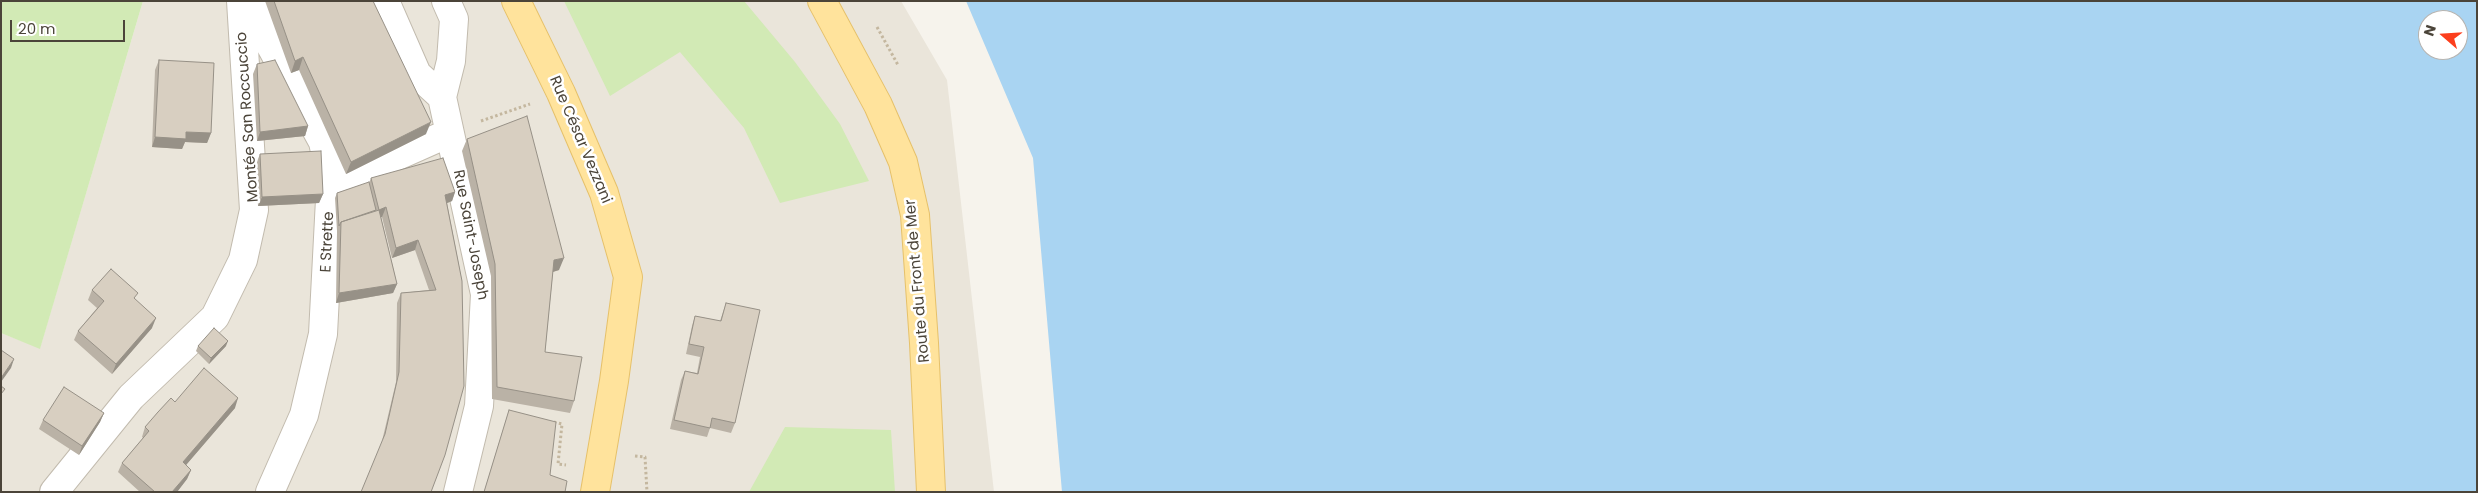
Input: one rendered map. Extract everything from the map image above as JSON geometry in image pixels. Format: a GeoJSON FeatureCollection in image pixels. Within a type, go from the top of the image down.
{"type":"FeatureCollection","features":[{"type":"Feature","properties":{"kind":"main road","name":"Rue César Vezzani"},"geometry":{"type":"LineString","coordinates":[[516,1],[561,93],[604,193],[628,277],[597,481]]}},
{"type":"Feature","properties":{"kind":"main road","name":"Route du Front de Mer"},"geometry":{"type":"LineString","coordinates":[[822,1],[878,105],[899,154],[915,215],[924,343],[931,492]]}},
{"type":"Feature","properties":{"kind":"lane","name":"Montée San Roccuccio"},"geometry":{"type":"LineString","coordinates":[[54,492],[130,397],[215,317],[243,260],[254,210],[241,1]]}},
{"type":"Feature","properties":{"kind":"lane","name":"E Strette"},"geometry":{"type":"LineString","coordinates":[[251,1],[262,28],[324,142],[331,180],[323,334],[304,415],[270,492]]}},
{"type":"Feature","properties":{"kind":"lane"},"geometry":{"type":"LineString","coordinates":[[385,1],[417,74],[442,97],[451,61],[454,19],[446,1]]}},
{"type":"Feature","properties":{"kind":"lane","name":"Rue Saint-Joseph"},"geometry":{"type":"LineString","coordinates":[[442,97],[485,294],[479,406],[458,492]]}},
{"type":"Feature","properties":{"kind":"lane"},"geometry":{"type":"LineString","coordinates":[[331,180],[360,173],[449,133]]}},
{"type":"Feature","properties":{"kind":"path"},"geometry":{"type":"LineString","coordinates":[[449,133],[561,93]]}},
{"type":"Feature","properties":{"kind":"path"},"geometry":{"type":"LineString","coordinates":[[552,422],[562,424],[558,464],[597,481]]}},
{"type":"Feature","properties":{"kind":"shaded area"},"geometry":{"type":"Polygon","coordinates":[[[143,1],[901,1],[947,80],[994,492],[1,492],[1,333],[40,348],[143,1]]]}},
{"type":"Feature","properties":{"kind":"green space"},"geometry":{"type":"Polygon","coordinates":[[[1,1],[143,1],[40,349],[1,333],[1,1]]]}},
{"type":"Feature","properties":{"kind":"green space"},"geometry":{"type":"Polygon","coordinates":[[[564,1],[744,1],[795,62],[840,124],[869,181],[780,203],[744,128],[680,52],[610,96],[564,1]]]}},
{"type":"Feature","properties":{"kind":"green space"},"geometry":{"type":"Polygon","coordinates":[[[785,427],[891,430],[895,492],[749,492],[785,427]]]}},
{"type":"Feature","properties":{"kind":"water"},"geometry":{"type":"Polygon","coordinates":[[[966,1],[2477,1],[2477,492],[1062,492],[1033,158],[966,1]]]}},
{"type":"Feature","properties":{"kind":"building"},"geometry":{"type":"Polygon","coordinates":[[[274,1],[373,1],[431,122],[351,162],[303,57],[295,61],[274,1]]]}},
{"type":"Feature","properties":{"kind":"building"},"geometry":{"type":"Polygon","coordinates":[[[159,60],[214,63],[211,133],[186,132],[186,139],[155,137],[159,60]]]}},
{"type":"Feature","properties":{"kind":"building"},"geometry":{"type":"Polygon","coordinates":[[[275,60],[308,126],[260,132],[257,64],[275,60]]]}},
{"type":"Feature","properties":{"kind":"building"},"geometry":{"type":"Polygon","coordinates":[[[527,116],[564,258],[554,260],[545,352],[582,357],[574,401],[497,387],[495,264],[467,139],[527,116]]]}},
{"type":"Feature","properties":{"kind":"building"},"geometry":{"type":"Polygon","coordinates":[[[321,151],[323,194],[262,197],[260,154],[321,151]]]}},
{"type":"Feature","properties":{"kind":"building"},"geometry":{"type":"Polygon","coordinates":[[[443,158],[455,192],[445,195],[462,281],[464,386],[445,455],[431,492],[361,492],[385,434],[399,372],[401,293],[436,290],[418,240],[396,248],[386,207],[379,210],[371,178],[443,158]]]}},
{"type":"Feature","properties":{"kind":"building"},"geometry":{"type":"Polygon","coordinates":[[[369,182],[376,210],[341,222],[339,226],[337,193],[369,182]]]}},
{"type":"Feature","properties":{"kind":"building"},"geometry":{"type":"Polygon","coordinates":[[[379,210],[397,284],[339,293],[341,222],[379,210]]]}},
{"type":"Feature","properties":{"kind":"building"},"geometry":{"type":"Polygon","coordinates":[[[111,269],[138,293],[134,298],[156,318],[116,364],[78,331],[104,301],[92,290],[111,269]]]}},
{"type":"Feature","properties":{"kind":"building"},"geometry":{"type":"Polygon","coordinates":[[[726,303],[760,310],[735,423],[712,418],[710,428],[674,420],[685,371],[698,374],[704,347],[689,344],[695,316],[721,321],[726,303]]]}},
{"type":"Feature","properties":{"kind":"building"},"geometry":{"type":"Polygon","coordinates":[[[214,328],[228,341],[211,358],[198,346],[214,328]]]}},
{"type":"Feature","properties":{"kind":"building"},"geometry":{"type":"Polygon","coordinates":[[[1,350],[14,359],[1,378],[1,350]]]}},
{"type":"Feature","properties":{"kind":"building"},"geometry":{"type":"Polygon","coordinates":[[[204,368],[238,398],[183,462],[191,470],[172,492],[155,492],[122,463],[149,431],[145,427],[171,398],[175,402],[204,368]]]}},
{"type":"Feature","properties":{"kind":"building"},"geometry":{"type":"Polygon","coordinates":[[[1,386],[5,389],[1,394],[1,386]]]}},
{"type":"Feature","properties":{"kind":"building"},"geometry":{"type":"Polygon","coordinates":[[[64,387],[104,413],[82,446],[43,420],[64,387]]]}},
{"type":"Feature","properties":{"kind":"building"},"geometry":{"type":"Polygon","coordinates":[[[509,410],[556,422],[550,475],[567,481],[565,492],[484,492],[509,410]]]}}]}
